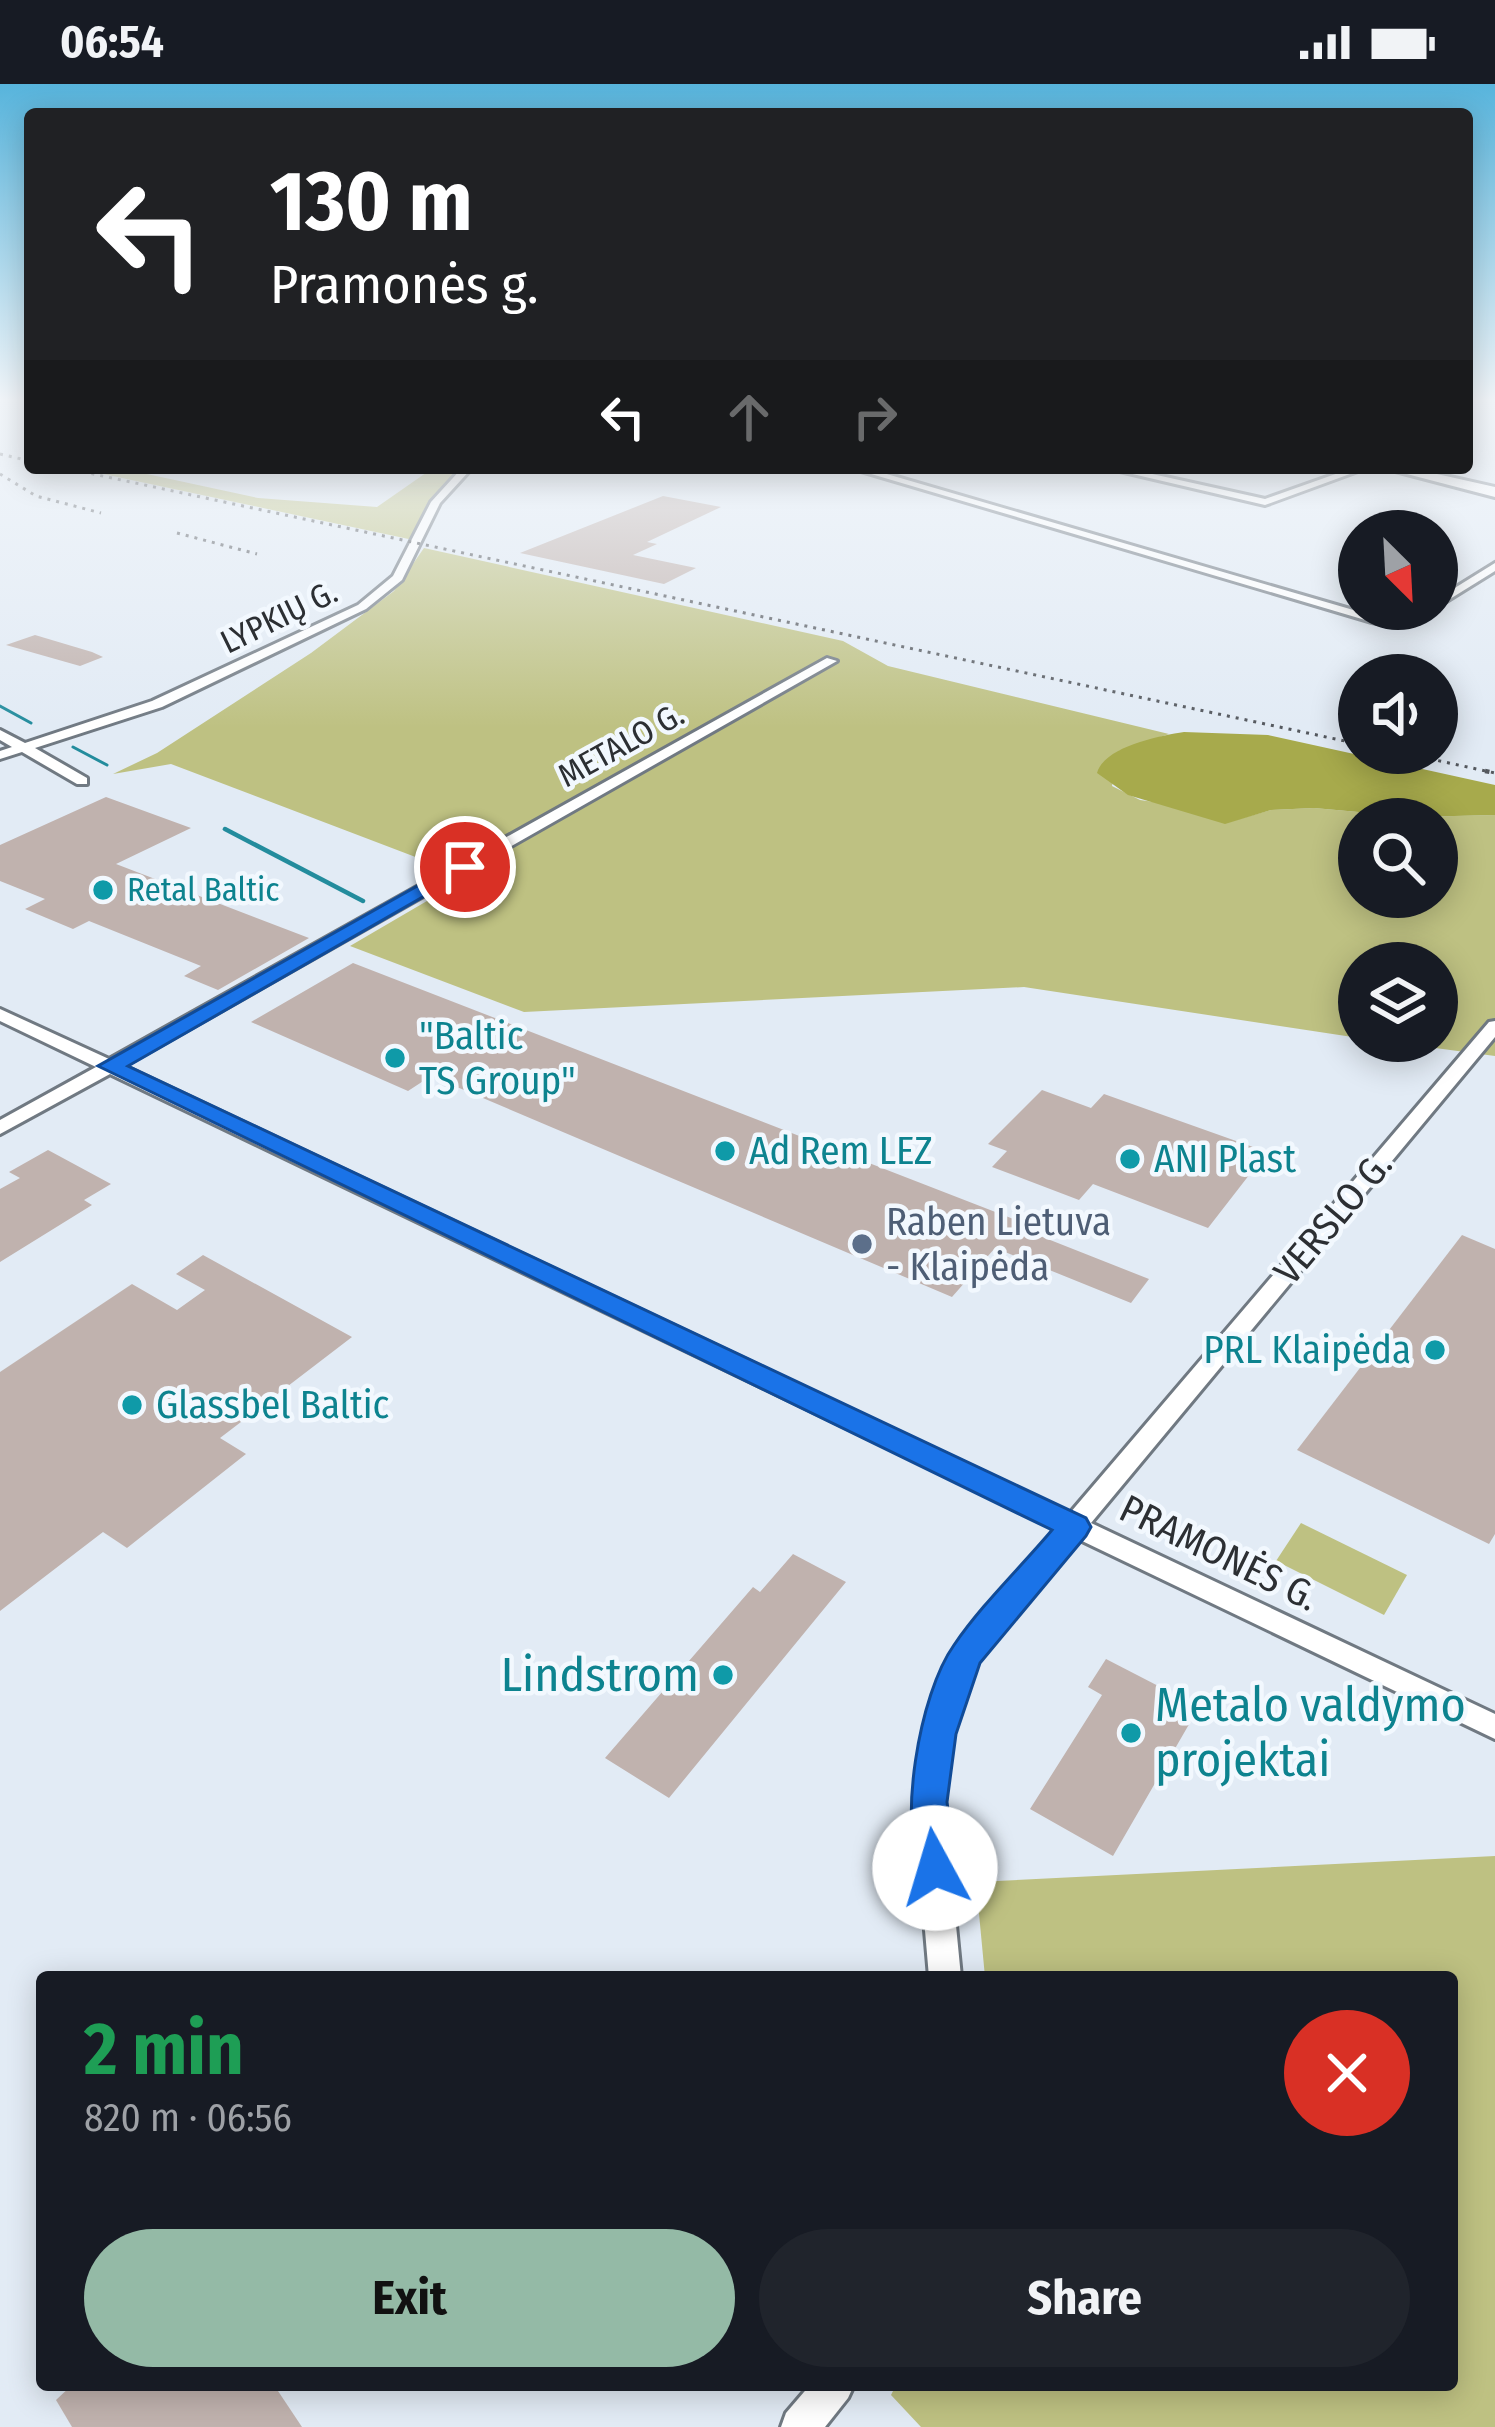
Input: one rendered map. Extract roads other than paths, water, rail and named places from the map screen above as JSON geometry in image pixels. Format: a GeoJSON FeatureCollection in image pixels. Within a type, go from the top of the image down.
{"type":"FeatureCollection","features":[{"type":"Feature","properties":{"kind":"street","name":"LYPKIŲ G."},"geometry":{"type":"LineString","coordinates":[[10,748],[127,716],[371,601],[398,578],[433,509]]}},
{"type":"Feature","properties":{"kind":"street"},"geometry":{"type":"LineString","coordinates":[[997,509],[1338,609]]}},
{"type":"Feature","properties":{"kind":"street"},"geometry":{"type":"LineString","coordinates":[[1458,590],[1495,566]]}},
{"type":"Feature","properties":{"kind":"street","name":"METALO G."},"geometry":{"type":"LineString","coordinates":[[0,1128],[831,661]]}},
{"type":"Feature","properties":{"kind":"street"},"geometry":{"type":"LineString","coordinates":[[0,734],[10,748],[82,781]]}},
{"type":"Feature","properties":{"kind":"street","name":"PRAMONĖS G."},"geometry":{"type":"LineString","coordinates":[[0,1014],[1495,1726]]}},
{"type":"Feature","properties":{"kind":"street","name":"VERSLO G."},"geometry":{"type":"LineString","coordinates":[[944,1971],[928,1802],[938,1734],[965,1656],[1495,1026]]}},
{"type":"Feature","properties":{"kind":"street"},"geometry":{"type":"LineString","coordinates":[[800,2427],[830,2391]]}},
{"type":"Feature","properties":{"kind":"waterway"},"geometry":{"type":"LineString","coordinates":[[0,706],[31,723]]}},
{"type":"Feature","properties":{"kind":"waterway"},"geometry":{"type":"LineString","coordinates":[[73,747],[107,765]]}},
{"type":"Feature","properties":{"kind":"waterway"},"geometry":{"type":"LineString","coordinates":[[225,829],[363,901]]}},
{"type":"Feature","properties":{"kind":"railway"},"geometry":{"type":"LineString","coordinates":[[87,509],[101,513]]}},
{"type":"Feature","properties":{"kind":"railway"},"geometry":{"type":"LineString","coordinates":[[259,509],[1338,740]]}},
{"type":"Feature","properties":{"kind":"railway"},"geometry":{"type":"LineString","coordinates":[[177,533],[257,554]]}},
{"type":"Feature","properties":{"kind":"railway"},"geometry":{"type":"LineString","coordinates":[[1458,765],[1495,773],[1485,771]]}},
{"type":"Feature","properties":{"kind":"place","name":"Retal Baltic"},"geometry":{"type":"Point","coordinates":[103,890]}},
{"type":"Feature","properties":{"kind":"place","name":"\"Baltic TS Group\""},"geometry":{"type":"Point","coordinates":[395,1058]}},
{"type":"Feature","properties":{"kind":"place","name":"Ad Rem LEZ"},"geometry":{"type":"Point","coordinates":[725,1151]}},
{"type":"Feature","properties":{"kind":"place","name":"ANI Plast"},"geometry":{"type":"Point","coordinates":[1130,1159]}},
{"type":"Feature","properties":{"kind":"place","name":"Raben Lietuva - Klaipėda"},"geometry":{"type":"Point","coordinates":[862,1244]}},
{"type":"Feature","properties":{"kind":"place","name":"PRL Klaipėda"},"geometry":{"type":"Point","coordinates":[1435,1350]}},
{"type":"Feature","properties":{"kind":"place","name":"Glassbel Baltic"},"geometry":{"type":"Point","coordinates":[132,1405]}},
{"type":"Feature","properties":{"kind":"place","name":"Lindstrom"},"geometry":{"type":"Point","coordinates":[723,1675]}},
{"type":"Feature","properties":{"kind":"place","name":"Metalo valdymo projektai"},"geometry":{"type":"Point","coordinates":[1131,1733]}}]}
